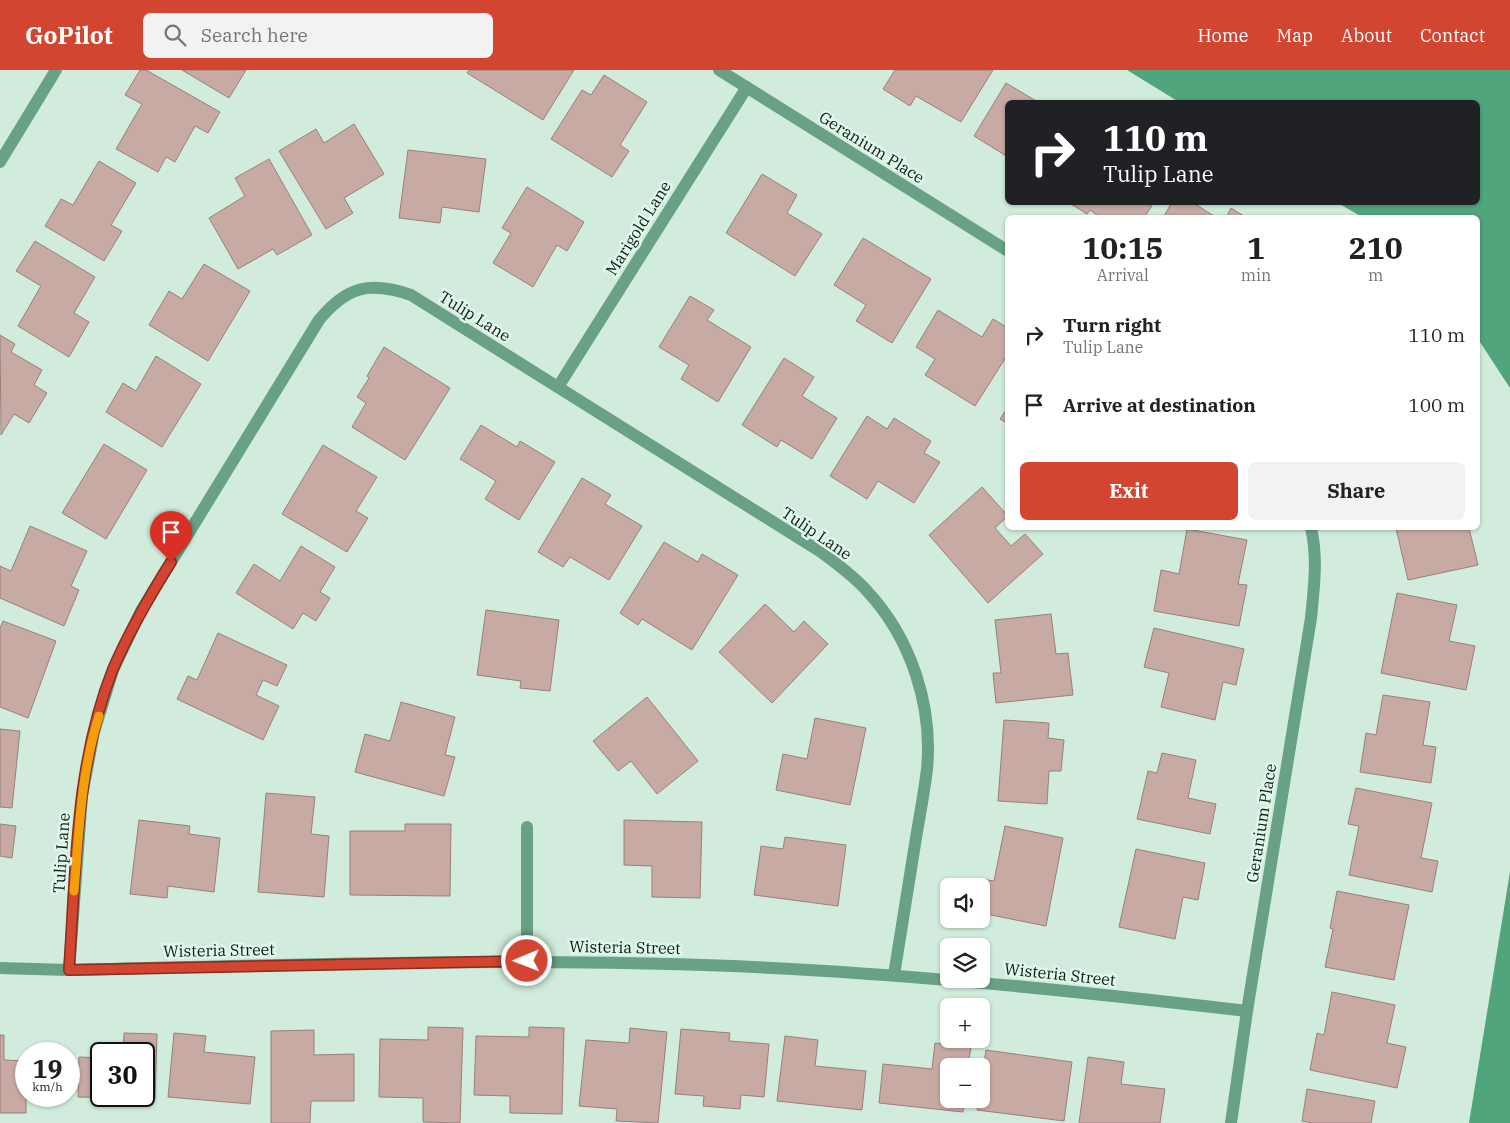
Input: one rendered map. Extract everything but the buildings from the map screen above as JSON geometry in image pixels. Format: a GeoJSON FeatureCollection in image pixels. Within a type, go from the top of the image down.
{"type":"FeatureCollection","features":[{"type":"Feature","properties":{"kind":"street"},"geometry":{"type":"LineString","coordinates":[[0,162],[56,70]]}},
{"type":"Feature","properties":{"kind":"street","name":"Geranium Place"},"geometry":{"type":"LineString","coordinates":[[719,70],[1005,249]]}},
{"type":"Feature","properties":{"kind":"street","name":"Marigold Lane"},"geometry":{"type":"LineString","coordinates":[[558,387],[747,87]]}},
{"type":"Feature","properties":{"kind":"street","name":"Tulip Lane"},"geometry":{"type":"LineString","coordinates":[[69,970],[82,796],[94,732],[113,670],[141,611],[319,320],[332,304],[349,293],[370,287],[391,288],[411,294],[821,552],[839,565],[867,591],[891,622],[909,656],[921,692],[927,730],[927,769],[894,975]]}},
{"type":"Feature","properties":{"kind":"street","name":"Geranium Place"},"geometry":{"type":"LineString","coordinates":[[1231,1123],[1247,1011],[1311,618],[1316,576],[1311,530]]}},
{"type":"Feature","properties":{"kind":"street"},"geometry":{"type":"LineString","coordinates":[[527,961],[528,828]]}},
{"type":"Feature","properties":{"kind":"street","name":"Wisteria Street"},"geometry":{"type":"LineString","coordinates":[[0,968],[69,970],[527,961],[704,965],[894,975],[1058,989],[1247,1011]]}},
{"type":"Feature","properties":{"kind":"shaded area"},"geometry":{"type":"Polygon","coordinates":[[[1127,70],[1510,70],[1510,388],[1480,342],[1480,215],[1359,215],[1341,205],[1480,205],[1480,100],[1176,100],[1127,70]]]}},
{"type":"Feature","properties":{"kind":"shaded area"},"geometry":{"type":"Polygon","coordinates":[[[1510,872],[1510,1123],[1469,1123],[1510,872]]]}},
{"type":"Feature","properties":{"kind":"slow traffic"},"geometry":{"type":"LineString","coordinates":[[74,891],[82,796],[94,732],[99,716]]}},
{"type":"Feature","properties":{"kind":"route"},"geometry":{"type":"LineString","coordinates":[[171,562],[141,611],[113,670],[94,732],[82,796],[69,970],[527,961]]}}]}
